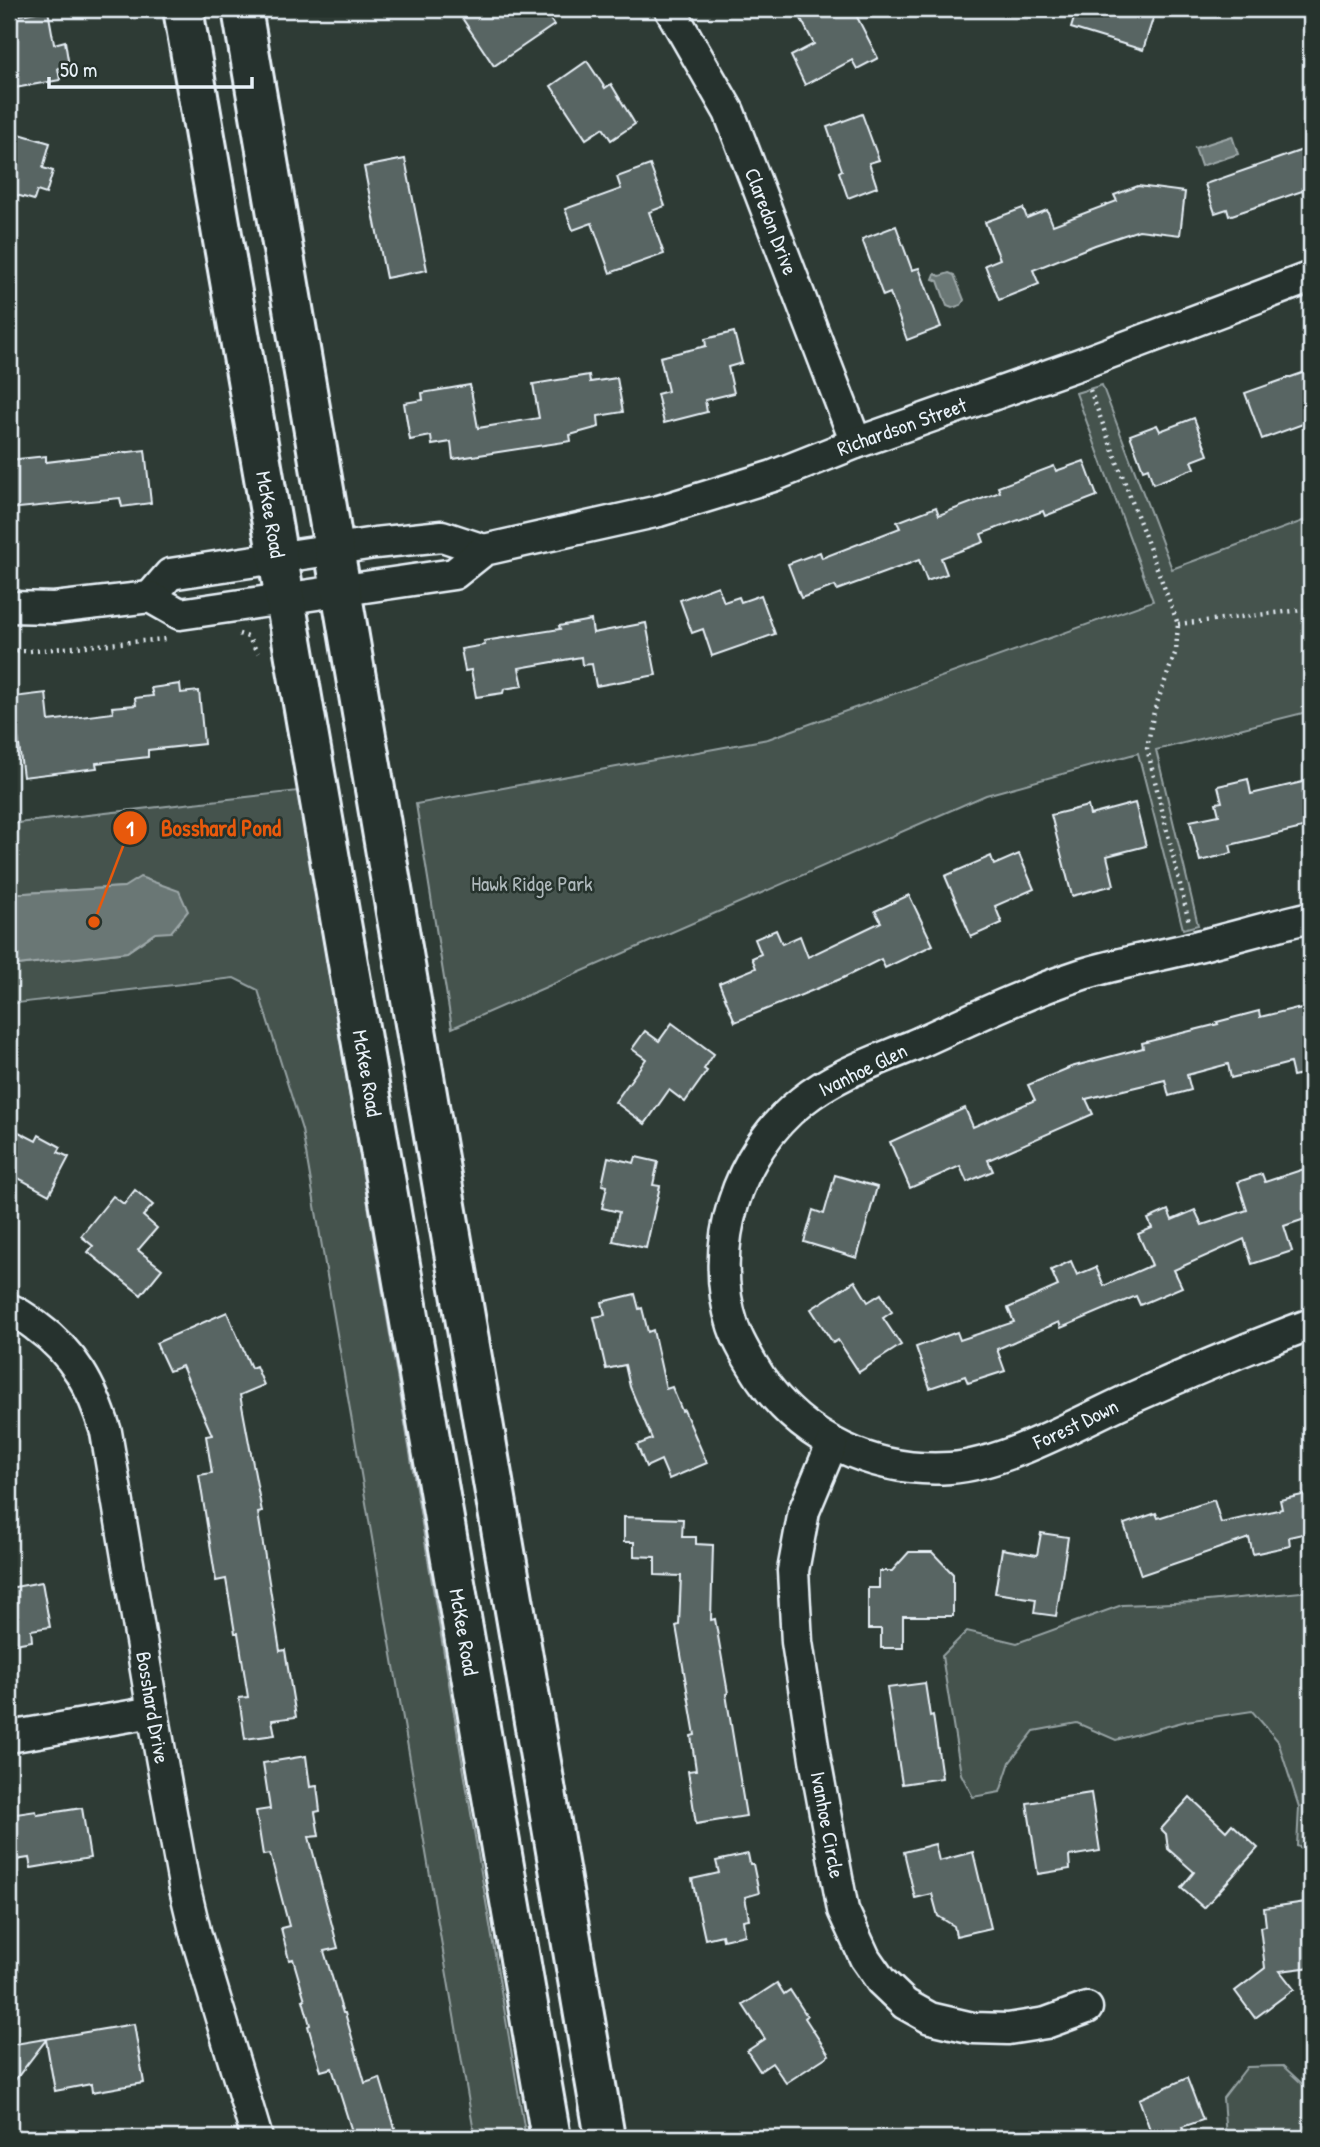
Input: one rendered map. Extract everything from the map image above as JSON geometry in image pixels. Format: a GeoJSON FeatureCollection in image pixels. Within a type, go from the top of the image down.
{"type":"FeatureCollection","features":[{"type":"Feature","properties":{"kind":"main road","name":"McKee Road"},"geometry":{"type":"LineString","coordinates":[[183,9],[551,2138]]}},
{"type":"Feature","properties":{"kind":"main road"},"geometry":{"type":"LineString","coordinates":[[242,9],[605,2138]]}},
{"type":"Feature","properties":{"kind":"street","name":"Claredon Drive"},"geometry":{"type":"LineString","coordinates":[[670,9],[729,112],[856,443]]}},
{"type":"Feature","properties":{"kind":"street","name":"Richardson Street"},"geometry":{"type":"LineString","coordinates":[[484,550],[442,537],[335,549],[170,574],[149,597],[180,614],[454,574],[484,550],[659,511],[774,475],[1311,277]]}},
{"type":"Feature","properties":{"kind":"street"},"geometry":{"type":"LineString","coordinates":[[9,607],[54,608],[149,597]]}},
{"type":"Feature","properties":{"kind":"street","name":"Ivanhoe Glen"},"geometry":{"type":"LineString","coordinates":[[832,1444],[796,1416],[767,1388],[748,1359],[733,1325],[725,1287],[724,1247],[729,1216],[738,1188],[751,1161],[782,1118],[804,1099],[836,1079],[1026,995],[1086,973],[1311,918]]}},
{"type":"Feature","properties":{"kind":"street","name":"Bosshard Drive"},"geometry":{"type":"LineString","coordinates":[[9,1309],[56,1339],[79,1368],[97,1402],[106,1432],[184,1885],[196,1935],[257,2138]]}},
{"type":"Feature","properties":{"kind":"street","name":"Forest Down"},"geometry":{"type":"LineString","coordinates":[[832,1444],[870,1460],[917,1468],[954,1468],[997,1457],[1039,1441],[1137,1396],[1311,1324]]}},
{"type":"Feature","properties":{"kind":"street","name":"Ivanhoe Circle"},"geometry":{"type":"LineString","coordinates":[[832,1444],[804,1511],[793,1570],[797,1642],[843,1910],[865,1958],[881,1981],[905,2004],[930,2018],[973,2028],[1008,2029],[1046,2023],[1087,2008]]}},
{"type":"Feature","properties":{"kind":"street"},"geometry":{"type":"LineString","coordinates":[[9,1737],[153,1712]]}},
{"type":"Feature","properties":{"kind":"path"},"geometry":{"type":"LineString","coordinates":[[1080,363],[1178,624],[1176,651],[1154,711],[1147,748],[1195,947]]}},
{"type":"Feature","properties":{"kind":"path"},"geometry":{"type":"LineString","coordinates":[[1178,624],[1311,609]]}},
{"type":"Feature","properties":{"kind":"path"},"geometry":{"type":"LineString","coordinates":[[235,632],[248,637],[258,653]]}},
{"type":"Feature","properties":{"kind":"path"},"geometry":{"type":"LineString","coordinates":[[9,651],[166,639]]}},
{"type":"Feature","properties":{"kind":"green space","name":"Hawk Ridge Park"},"geometry":{"type":"Polygon","coordinates":[[[1102,385],[1172,569],[1311,518],[1311,711],[1156,750],[1198,925],[1183,929],[1138,753],[986,795],[452,1028],[416,804],[768,739],[1153,601],[1076,393],[1102,385]]]}},
{"type":"Feature","properties":{"kind":"green space"},"geometry":{"type":"Polygon","coordinates":[[[298,791],[526,2138],[475,2138],[302,1130],[258,990],[234,978],[9,1004],[9,966],[127,952],[155,933],[124,887],[9,894],[9,824],[298,791]]]}},
{"type":"Feature","properties":{"kind":"green space"},"geometry":{"type":"Polygon","coordinates":[[[1311,1591],[1311,1852],[1297,1846],[1299,1807],[1278,1741],[1252,1711],[1186,1721],[1116,1740],[1077,1723],[1034,1731],[1010,1762],[1000,1792],[973,1797],[961,1774],[942,1656],[967,1631],[1017,1643],[1122,1605],[1197,1602],[1311,1591]]]}},
{"type":"Feature","properties":{"kind":"green space"},"geometry":{"type":"Polygon","coordinates":[[[1283,2066],[1311,2092],[1311,2109],[1305,2138],[1226,2138],[1223,2098],[1247,2067],[1283,2066]]]}},
{"type":"Feature","properties":{"kind":"shaded area"},"geometry":{"type":"Polygon","coordinates":[[[1232,136],[1238,154],[1201,166],[1195,148],[1232,136]]]}},
{"type":"Feature","properties":{"kind":"shaded area"},"geometry":{"type":"Polygon","coordinates":[[[949,273],[954,275],[964,300],[961,305],[952,308],[947,306],[938,281],[933,279],[935,274],[940,276],[949,273]]]}},
{"type":"Feature","properties":{"kind":"shaded area"},"geometry":{"type":"Polygon","coordinates":[[[140,877],[179,891],[188,911],[171,932],[155,933],[127,952],[9,966],[9,894],[124,887],[140,877]]]}},
{"type":"Feature","properties":{"kind":"building"},"geometry":{"type":"Polygon","coordinates":[[[456,9],[543,9],[554,25],[494,66],[456,9]]]}},
{"type":"Feature","properties":{"kind":"building"},"geometry":{"type":"Polygon","coordinates":[[[796,9],[853,9],[878,58],[857,69],[852,60],[805,85],[791,56],[814,44],[796,9]]]}},
{"type":"Feature","properties":{"kind":"building"},"geometry":{"type":"Polygon","coordinates":[[[1077,9],[1156,9],[1143,50],[1071,28],[1077,9]]]}},
{"type":"Feature","properties":{"kind":"building"},"geometry":{"type":"Polygon","coordinates":[[[48,10],[54,44],[65,41],[69,66],[58,68],[60,80],[9,89],[9,17],[48,10]]]}},
{"type":"Feature","properties":{"kind":"building"},"geometry":{"type":"Polygon","coordinates":[[[587,61],[605,88],[611,84],[635,124],[611,140],[603,128],[586,139],[551,86],[587,61]]]}},
{"type":"Feature","properties":{"kind":"building"},"geometry":{"type":"Polygon","coordinates":[[[862,114],[879,160],[869,163],[877,187],[848,198],[839,172],[842,170],[827,127],[862,114]]]}},
{"type":"Feature","properties":{"kind":"building"},"geometry":{"type":"Polygon","coordinates":[[[9,131],[50,143],[43,168],[53,171],[46,194],[37,191],[34,200],[9,193],[9,131]]]}},
{"type":"Feature","properties":{"kind":"building"},"geometry":{"type":"Polygon","coordinates":[[[1311,147],[1311,188],[1229,216],[1227,209],[1215,213],[1205,184],[1311,147]]]}},
{"type":"Feature","properties":{"kind":"building"},"geometry":{"type":"Polygon","coordinates":[[[405,159],[427,270],[386,278],[364,167],[405,159]]]}},
{"type":"Feature","properties":{"kind":"building"},"geometry":{"type":"Polygon","coordinates":[[[650,165],[665,206],[649,212],[664,254],[610,273],[592,223],[573,230],[565,209],[621,189],[617,177],[650,165]]]}},
{"type":"Feature","properties":{"kind":"building"},"geometry":{"type":"Polygon","coordinates":[[[1138,186],[1185,192],[1180,235],[1139,230],[1095,245],[1033,270],[1039,284],[999,300],[985,265],[1000,259],[985,222],[1023,208],[1027,218],[1047,210],[1053,225],[1117,201],[1114,195],[1138,186]]]}},
{"type":"Feature","properties":{"kind":"building"},"geometry":{"type":"Polygon","coordinates":[[[896,226],[912,270],[919,268],[941,327],[907,340],[890,293],[883,296],[862,239],[896,226]]]}},
{"type":"Feature","properties":{"kind":"building"},"geometry":{"type":"Polygon","coordinates":[[[734,332],[742,363],[728,367],[734,393],[705,400],[707,412],[664,423],[657,394],[668,391],[660,357],[706,346],[705,339],[734,332]]]}},
{"type":"Feature","properties":{"kind":"building"},"geometry":{"type":"Polygon","coordinates":[[[1311,370],[1311,421],[1262,439],[1245,393],[1311,370]]]}},
{"type":"Feature","properties":{"kind":"building"},"geometry":{"type":"Polygon","coordinates":[[[589,375],[590,382],[617,378],[623,412],[598,416],[599,427],[570,435],[571,441],[453,459],[451,442],[432,445],[431,436],[410,440],[404,403],[423,400],[422,393],[470,385],[478,428],[539,418],[533,384],[589,375]]]}},
{"type":"Feature","properties":{"kind":"building"},"geometry":{"type":"Polygon","coordinates":[[[1194,418],[1208,455],[1192,461],[1195,468],[1153,484],[1148,468],[1143,470],[1130,435],[1157,425],[1160,431],[1194,418]]]}},
{"type":"Feature","properties":{"kind":"building"},"geometry":{"type":"Polygon","coordinates":[[[145,450],[151,503],[122,507],[120,498],[9,509],[9,460],[46,456],[46,462],[145,450]]]}},
{"type":"Feature","properties":{"kind":"building"},"geometry":{"type":"Polygon","coordinates":[[[1084,461],[1097,496],[1045,516],[1043,511],[981,534],[984,542],[941,558],[947,574],[927,581],[919,560],[837,590],[835,586],[801,598],[788,564],[820,552],[822,558],[900,528],[897,522],[936,507],[939,515],[1000,492],[998,487],[1054,466],[1056,471],[1084,461]]]}},
{"type":"Feature","properties":{"kind":"building"},"geometry":{"type":"Polygon","coordinates":[[[718,586],[724,602],[739,597],[741,602],[761,595],[775,634],[712,656],[703,629],[692,633],[680,600],[718,586]]]}},
{"type":"Feature","properties":{"kind":"building"},"geometry":{"type":"Polygon","coordinates":[[[591,620],[593,633],[646,623],[656,675],[596,686],[592,664],[582,665],[581,657],[519,668],[523,686],[504,689],[503,693],[476,697],[471,670],[465,671],[461,649],[485,645],[484,641],[560,629],[559,626],[591,620]]]}},
{"type":"Feature","properties":{"kind":"building"},"geometry":{"type":"Polygon","coordinates":[[[180,684],[181,693],[199,691],[204,744],[148,750],[148,757],[96,763],[97,768],[23,777],[13,697],[46,693],[49,721],[113,713],[112,707],[136,705],[135,698],[153,696],[151,688],[180,684]]]}},
{"type":"Feature","properties":{"kind":"building"},"geometry":{"type":"Polygon","coordinates":[[[1248,779],[1251,794],[1311,780],[1311,826],[1230,845],[1232,853],[1200,861],[1190,821],[1219,815],[1216,803],[1222,802],[1218,786],[1248,779]]]}},
{"type":"Feature","properties":{"kind":"building"},"geometry":{"type":"Polygon","coordinates":[[[1135,803],[1146,846],[1107,856],[1114,885],[1072,896],[1051,815],[1088,806],[1090,815],[1135,803]]]}},
{"type":"Feature","properties":{"kind":"building"},"geometry":{"type":"Polygon","coordinates":[[[1019,854],[1034,889],[995,906],[1002,923],[971,937],[945,876],[991,856],[994,865],[1019,854]]]}},
{"type":"Feature","properties":{"kind":"building"},"geometry":{"type":"Polygon","coordinates":[[[909,895],[933,945],[885,968],[881,959],[843,978],[735,1022],[719,983],[756,968],[752,958],[761,954],[755,939],[776,930],[782,944],[800,936],[808,957],[881,922],[875,911],[909,895]]]}},
{"type":"Feature","properties":{"kind":"building"},"geometry":{"type":"Polygon","coordinates":[[[1311,1007],[1311,1072],[1293,1076],[1290,1063],[1231,1078],[1228,1064],[1187,1075],[1191,1090],[1169,1096],[1165,1080],[1086,1099],[1093,1114],[988,1160],[993,1171],[967,1182],[960,1166],[910,1188],[890,1142],[965,1108],[973,1127],[1035,1100],[1028,1085],[1071,1067],[1143,1048],[1142,1043],[1259,1011],[1260,1017],[1311,1007]]]}},
{"type":"Feature","properties":{"kind":"building"},"geometry":{"type":"Polygon","coordinates":[[[672,1023],[714,1054],[704,1069],[707,1071],[685,1102],[669,1090],[645,1124],[615,1102],[646,1059],[632,1049],[645,1031],[659,1041],[672,1023]]]}},
{"type":"Feature","properties":{"kind":"building"},"geometry":{"type":"Polygon","coordinates":[[[9,1127],[36,1141],[39,1135],[61,1147],[58,1152],[69,1157],[49,1195],[9,1173],[9,1127]]]}},
{"type":"Feature","properties":{"kind":"building"},"geometry":{"type":"Polygon","coordinates":[[[608,1157],[634,1163],[636,1157],[658,1162],[653,1185],[660,1186],[646,1248],[613,1241],[619,1212],[602,1208],[607,1186],[602,1185],[608,1157]]]}},
{"type":"Feature","properties":{"kind":"building"},"geometry":{"type":"Polygon","coordinates":[[[1304,1169],[1311,1190],[1311,1217],[1284,1226],[1292,1251],[1252,1264],[1244,1239],[1174,1270],[1182,1287],[1140,1305],[1136,1296],[1061,1328],[1059,1322],[997,1349],[1005,1371],[968,1383],[965,1376],[930,1388],[916,1347],[957,1332],[960,1340],[1014,1322],[1008,1308],[1058,1286],[1051,1270],[1071,1261],[1077,1275],[1096,1267],[1104,1286],[1152,1265],[1138,1234],[1152,1228],[1148,1219],[1168,1210],[1172,1220],[1195,1210],[1202,1225],[1247,1210],[1238,1182],[1262,1174],[1265,1182],[1304,1169]]]}},
{"type":"Feature","properties":{"kind":"building"},"geometry":{"type":"Polygon","coordinates":[[[835,1175],[877,1187],[857,1258],[804,1242],[813,1210],[824,1214],[835,1175]]]}},
{"type":"Feature","properties":{"kind":"building"},"geometry":{"type":"Polygon","coordinates":[[[135,1190],[153,1205],[143,1216],[157,1228],[138,1250],[162,1269],[141,1295],[88,1252],[93,1246],[81,1236],[113,1196],[124,1204],[135,1190]]]}},
{"type":"Feature","properties":{"kind":"building"},"geometry":{"type":"Polygon","coordinates":[[[855,1281],[868,1302],[881,1294],[892,1312],[883,1318],[901,1345],[859,1372],[838,1340],[833,1343],[811,1309],[855,1281]]]}},
{"type":"Feature","properties":{"kind":"building"},"geometry":{"type":"Polygon","coordinates":[[[635,1294],[648,1332],[653,1330],[666,1389],[672,1387],[707,1463],[669,1479],[661,1460],[646,1467],[637,1445],[652,1439],[630,1387],[625,1365],[606,1369],[594,1317],[605,1315],[602,1302],[635,1294]]]}},
{"type":"Feature","properties":{"kind":"building"},"geometry":{"type":"Polygon","coordinates":[[[227,1312],[251,1368],[256,1366],[264,1385],[240,1395],[262,1512],[258,1513],[280,1651],[285,1650],[296,1717],[272,1720],[275,1735],[245,1739],[239,1698],[248,1697],[238,1633],[235,1633],[226,1579],[216,1581],[199,1475],[212,1473],[206,1436],[212,1435],[182,1366],[169,1371],[156,1343],[227,1312]]]}},
{"type":"Feature","properties":{"kind":"building"},"geometry":{"type":"Polygon","coordinates":[[[1311,1493],[1311,1532],[1289,1537],[1290,1546],[1253,1554],[1249,1538],[1141,1575],[1124,1524],[1156,1513],[1158,1518],[1214,1500],[1221,1523],[1282,1509],[1280,1500],[1311,1493]]]}},
{"type":"Feature","properties":{"kind":"building"},"geometry":{"type":"Polygon","coordinates":[[[624,1517],[683,1519],[682,1537],[696,1537],[696,1544],[713,1545],[711,1620],[715,1619],[746,1816],[696,1824],[688,1771],[696,1770],[691,1736],[695,1735],[676,1626],[679,1625],[681,1576],[655,1575],[655,1557],[634,1556],[634,1542],[624,1542],[624,1517]]]}},
{"type":"Feature","properties":{"kind":"building"},"geometry":{"type":"Polygon","coordinates":[[[1041,1533],[1068,1537],[1056,1616],[1034,1613],[1036,1599],[995,1593],[1002,1549],[1037,1555],[1041,1533]]]}},
{"type":"Feature","properties":{"kind":"building"},"geometry":{"type":"Polygon","coordinates":[[[909,1552],[932,1552],[953,1574],[953,1616],[903,1616],[903,1648],[881,1648],[881,1629],[868,1629],[868,1588],[879,1588],[879,1571],[892,1571],[909,1552]]]}},
{"type":"Feature","properties":{"kind":"building"},"geometry":{"type":"Polygon","coordinates":[[[42,1582],[50,1627],[31,1630],[32,1641],[9,1645],[9,1588],[42,1582]]]}},
{"type":"Feature","properties":{"kind":"building"},"geometry":{"type":"Polygon","coordinates":[[[925,1683],[930,1716],[933,1715],[942,1778],[902,1784],[887,1688],[925,1683]]]}},
{"type":"Feature","properties":{"kind":"building"},"geometry":{"type":"Polygon","coordinates":[[[306,1756],[310,1787],[317,1786],[320,1811],[315,1812],[319,1836],[309,1837],[338,1948],[324,1951],[365,2083],[380,2078],[398,2138],[354,2138],[332,2068],[321,2071],[308,2026],[310,2025],[305,2000],[293,1959],[289,1960],[281,1928],[289,1926],[270,1854],[263,1855],[256,1811],[270,1809],[263,1763],[306,1756]]]}},
{"type":"Feature","properties":{"kind":"building"},"geometry":{"type":"Polygon","coordinates":[[[1091,1793],[1100,1851],[1069,1856],[1070,1869],[1038,1874],[1027,1803],[1091,1793]]]}},
{"type":"Feature","properties":{"kind":"building"},"geometry":{"type":"Polygon","coordinates":[[[1190,1797],[1226,1831],[1232,1824],[1258,1848],[1204,1908],[1181,1888],[1194,1872],[1168,1849],[1166,1834],[1161,1829],[1190,1797]]]}},
{"type":"Feature","properties":{"kind":"building"},"geometry":{"type":"Polygon","coordinates":[[[82,1808],[90,1858],[31,1868],[29,1858],[9,1861],[9,1815],[36,1811],[37,1815],[82,1808]]]}},
{"type":"Feature","properties":{"kind":"building"},"geometry":{"type":"Polygon","coordinates":[[[935,1844],[939,1861],[973,1852],[991,1928],[956,1936],[954,1926],[938,1916],[932,1894],[915,1898],[904,1852],[935,1844]]]}},
{"type":"Feature","properties":{"kind":"building"},"geometry":{"type":"Polygon","coordinates":[[[748,1854],[759,1893],[745,1897],[749,1919],[743,1920],[745,1935],[723,1940],[722,1935],[705,1939],[692,1879],[719,1873],[716,1861],[748,1854]]]}},
{"type":"Feature","properties":{"kind":"building"},"geometry":{"type":"Polygon","coordinates":[[[1306,1902],[1311,1967],[1280,1971],[1294,1989],[1255,2018],[1235,1991],[1265,1968],[1260,1927],[1266,1926],[1264,1908],[1306,1902]]]}},
{"type":"Feature","properties":{"kind":"building"},"geometry":{"type":"Polygon","coordinates":[[[777,1983],[784,1994],[790,1990],[829,2055],[786,2083],[772,2063],[760,2071],[747,2051],[765,2039],[743,2005],[777,1983]]]}},
{"type":"Feature","properties":{"kind":"building"},"geometry":{"type":"Polygon","coordinates":[[[134,2024],[144,2083],[92,2092],[91,2084],[55,2091],[46,2040],[9,2088],[9,2045],[134,2024]]]}},
{"type":"Feature","properties":{"kind":"building"},"geometry":{"type":"Polygon","coordinates":[[[1187,2078],[1203,2120],[1182,2127],[1187,2138],[1153,2138],[1139,2099],[1187,2078]]]}},
{"type":"Feature","properties":{"kind":"place","name":"Bosshard Pond"},"geometry":{"type":"Point","coordinates":[94,922]}}]}
